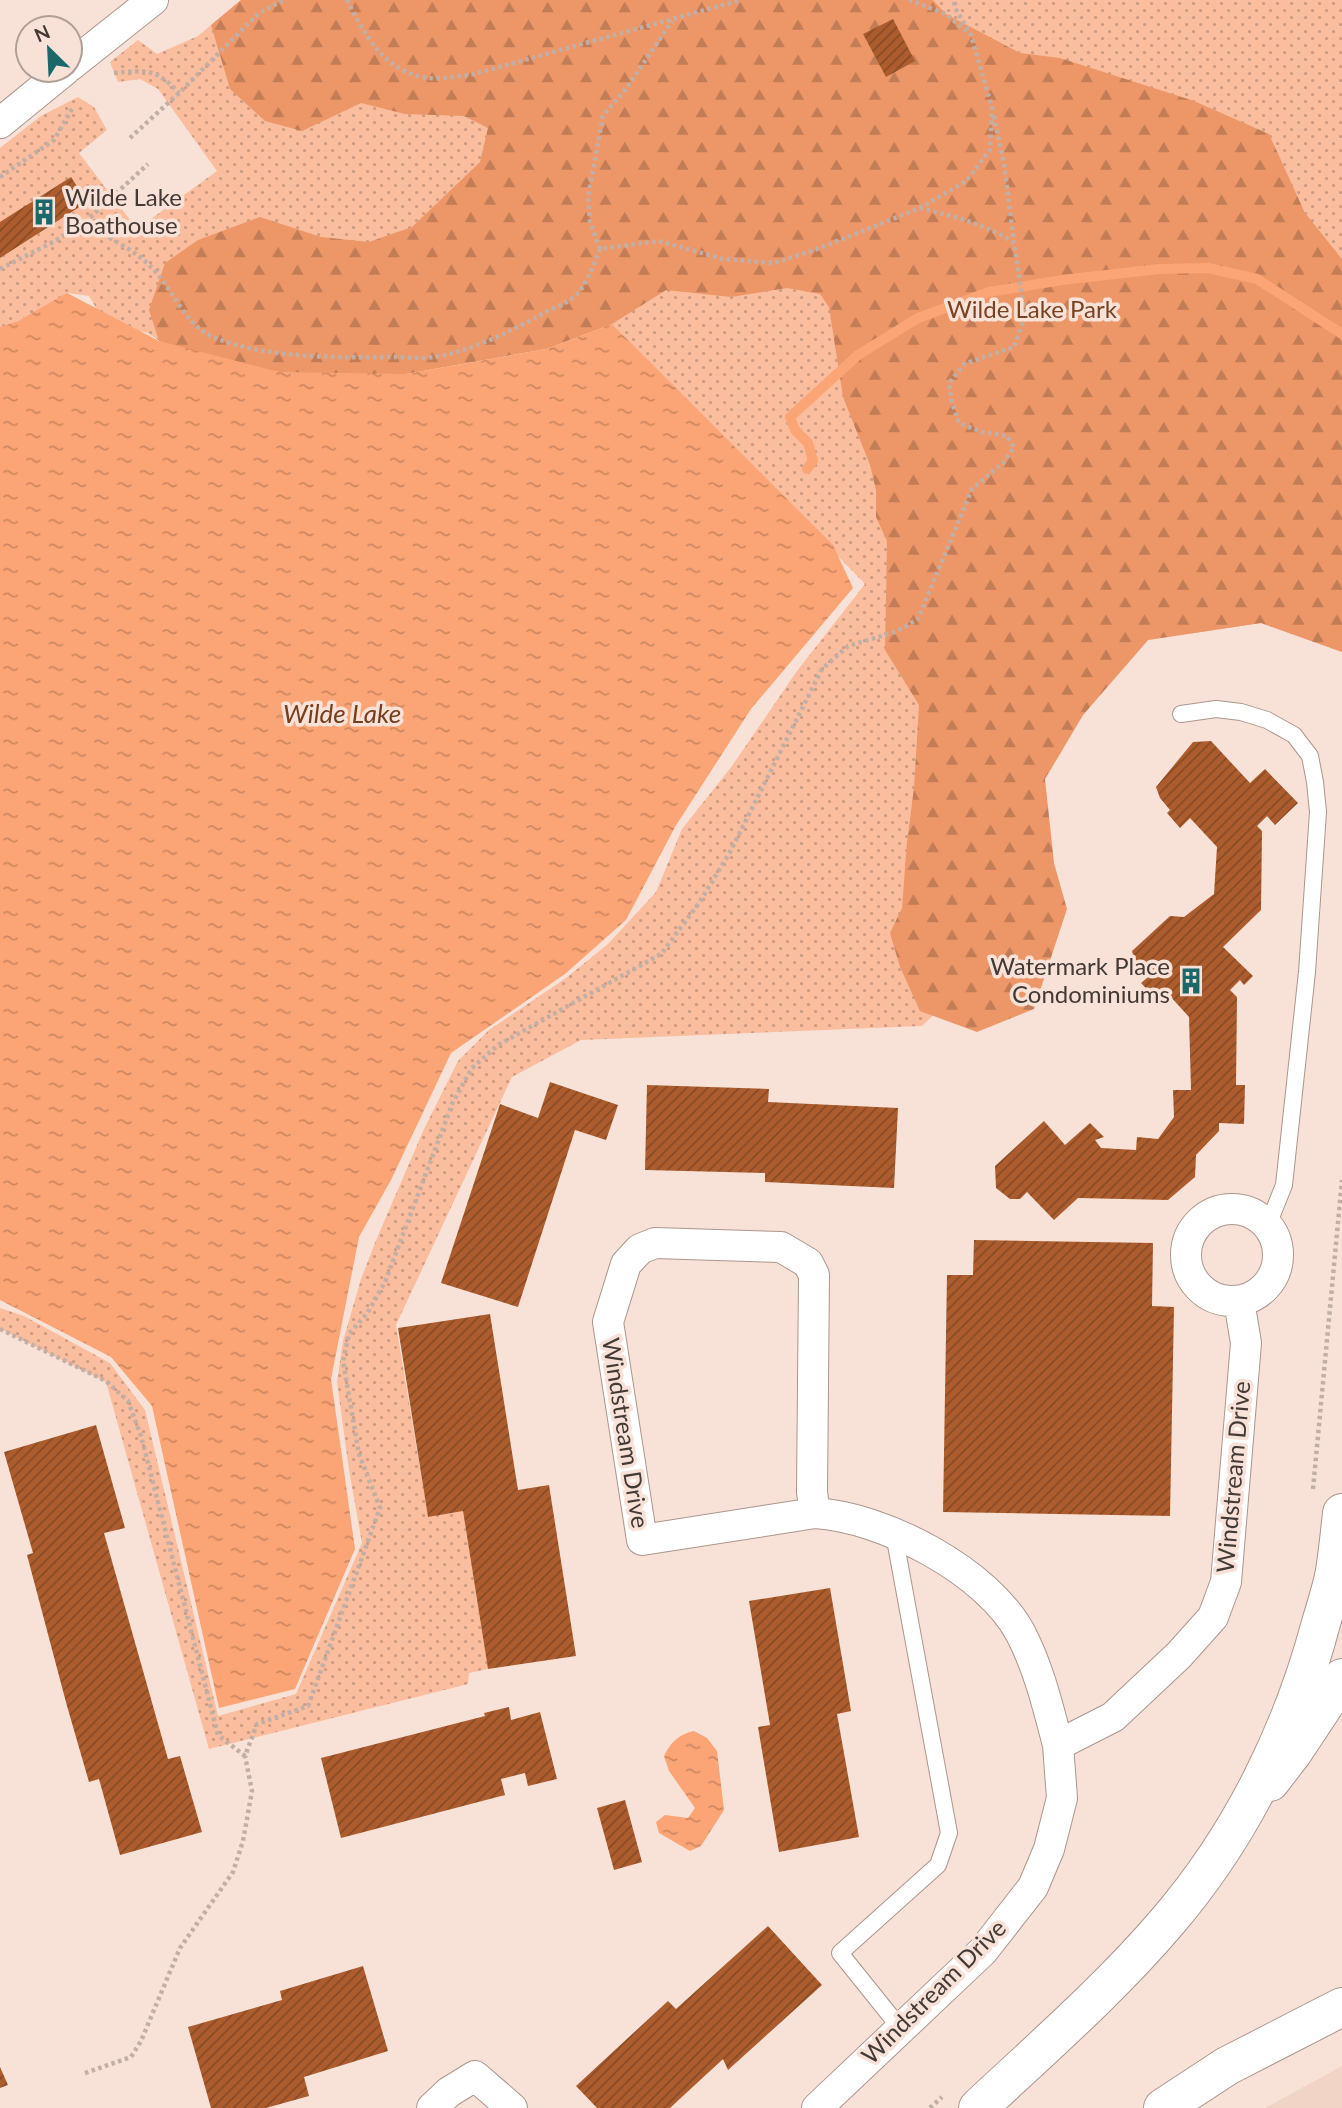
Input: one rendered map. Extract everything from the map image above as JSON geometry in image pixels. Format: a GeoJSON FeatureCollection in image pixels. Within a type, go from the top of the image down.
{"type":"FeatureCollection","features":[{"type":"Feature","properties":{"kind":"main road"},"geometry":{"type":"LineString","coordinates":[[964,2099],[1113,1979],[1167,1922],[1214,1860],[1241,1818],[1280,1745],[1312,1658],[1334,1573],[1327,1506]]}},
{"type":"Feature","properties":{"kind":"main road"},"geometry":{"type":"LineString","coordinates":[[1241,1818],[1293,1752],[1342,1678]]}},
{"type":"Feature","properties":{"kind":"main road"},"geometry":{"type":"LineString","coordinates":[[1163,2108],[1227,2066],[1342,2007]]}},
{"type":"Feature","properties":{"kind":"street"},"geometry":{"type":"LineString","coordinates":[[84,55],[153,0]]}},
{"type":"Feature","properties":{"kind":"street"},"geometry":{"type":"LineString","coordinates":[[0,122],[48,84]]}},
{"type":"Feature","properties":{"kind":"street"},"geometry":{"type":"LineString","coordinates":[[1233,1208],[1253,1213],[1268,1225],[1277,1242],[1278,1261],[1272,1278],[1258,1293],[1239,1301],[1218,1300],[1200,1289],[1188,1271],[1185,1247],[1190,1234],[1201,1220],[1216,1210],[1233,1208]]}},
{"type":"Feature","properties":{"kind":"street","name":"Windstream Drive"},"geometry":{"type":"LineString","coordinates":[[815,1513],[812,1492],[814,1275],[808,1263],[781,1247],[655,1243],[640,1249],[626,1264],[608,1322],[642,1540],[815,1513],[837,1514],[894,1534],[950,1562],[992,1595],[1020,1632],[1042,1684],[1058,1745],[1062,1798],[1049,1849],[1033,1887],[983,1951],[817,2108]]}},
{"type":"Feature","properties":{"kind":"street","name":"Windstream Drive"},"geometry":{"type":"LineString","coordinates":[[1058,1745],[1112,1717],[1178,1655],[1213,1617],[1226,1582],[1246,1343],[1239,1301]]}},
{"type":"Feature","properties":{"kind":"street"},"geometry":{"type":"LineString","coordinates":[[432,2108],[449,2092],[475,2076],[512,2108]]}},
{"type":"Feature","properties":{"kind":"lane"},"geometry":{"type":"LineString","coordinates":[[1181,715],[1216,709],[1241,712],[1267,720],[1294,735],[1310,756],[1315,782],[1318,812],[1306,985],[1284,1185],[1268,1225]]}},
{"type":"Feature","properties":{"kind":"lane"},"geometry":{"type":"LineString","coordinates":[[894,1534],[949,1833],[938,1865],[840,1953],[901,2029]]}},
{"type":"Feature","properties":{"kind":"path"},"geometry":{"type":"LineString","coordinates":[[130,138],[259,13],[284,0]]}},
{"type":"Feature","properties":{"kind":"path"},"geometry":{"type":"LineString","coordinates":[[347,0],[367,38],[395,68],[430,78],[474,75],[741,0]]}},
{"type":"Feature","properties":{"kind":"path"},"geometry":{"type":"LineString","coordinates":[[909,0],[946,13],[971,35]]}},
{"type":"Feature","properties":{"kind":"path"},"geometry":{"type":"LineString","coordinates":[[85,2073],[131,2057],[180,1948],[233,1872],[253,1791],[245,1756],[257,1724],[308,1706],[380,1508],[359,1454],[343,1361],[349,1334],[368,1311],[385,1282],[459,1090],[472,1068],[498,1045],[661,954],[699,903],[730,852],[822,669],[848,646],[895,632],[918,619],[972,489],[1003,463],[1014,447],[1007,436],[982,432],[959,424],[949,383],[964,365],[1014,346],[1025,316],[1004,164],[992,108],[971,35],[954,0]]}},
{"type":"Feature","properties":{"kind":"path"},"geometry":{"type":"LineString","coordinates":[[85,222],[145,261],[167,284],[180,309],[195,325],[212,336],[245,346],[307,356],[435,357],[487,341],[577,295],[600,250],[590,222],[588,197],[603,116],[628,86],[672,21]]}},
{"type":"Feature","properties":{"kind":"path"},"geometry":{"type":"LineString","coordinates":[[104,80],[114,73],[142,70],[164,77],[179,93]]}},
{"type":"Feature","properties":{"kind":"path"},"geometry":{"type":"LineString","coordinates":[[0,177],[54,140],[65,125],[78,97]]}},
{"type":"Feature","properties":{"kind":"path"},"geometry":{"type":"LineString","coordinates":[[600,250],[659,241],[723,258],[774,263],[820,248],[920,208],[966,181],[990,150],[992,108]]}},
{"type":"Feature","properties":{"kind":"path"},"geometry":{"type":"LineString","coordinates":[[0,269],[55,241],[85,222],[148,164]]}},
{"type":"Feature","properties":{"kind":"path"},"geometry":{"type":"LineString","coordinates":[[920,208],[955,217],[1001,234],[1014,243]]}},
{"type":"Feature","properties":{"kind":"path"},"geometry":{"type":"LineString","coordinates":[[1327,1506],[1342,1180]]}},
{"type":"Feature","properties":{"kind":"path"},"geometry":{"type":"LineString","coordinates":[[0,1329],[106,1381],[128,1401],[145,1449],[218,1735],[245,1756]]}},
{"type":"Feature","properties":{"kind":"path"},"geometry":{"type":"LineString","coordinates":[[930,2108],[964,2099]]}},
{"type":"Feature","properties":{"kind":"shaded area"},"geometry":{"type":"Polygon","coordinates":[[[1342,2066],[1342,2108],[1265,2108],[1342,2066]]]}},
{"type":"Feature","properties":{"kind":"green space","name":"Wilde Lake Park"},"geometry":{"type":"Polygon","coordinates":[[[241,0],[1342,0],[1342,652],[1261,623],[1148,640],[1083,715],[1045,779],[978,973],[922,1026],[581,1040],[512,1077],[396,1325],[428,1516],[463,1511],[488,1669],[469,1673],[468,1684],[209,1749],[106,1382],[0,1329],[0,1308],[24,1316],[110,1363],[145,1410],[218,1716],[296,1694],[362,1543],[337,1382],[343,1341],[361,1279],[377,1238],[424,1129],[458,1061],[489,1030],[566,978],[608,944],[656,892],[682,829],[732,766],[797,671],[865,584],[612,324],[546,349],[177,353],[148,333],[123,327],[99,313],[89,296],[68,293],[18,321],[0,327],[0,148],[41,116],[78,97],[94,107],[107,130],[79,153],[137,229],[217,171],[158,89],[140,79],[118,82],[110,62],[138,40],[157,54],[198,36],[241,0]]]}},
{"type":"Feature","properties":{"kind":"green space","name":"Wilde Lake Park"},"geometry":{"type":"Polygon","coordinates":[[[241,0],[933,0],[946,14],[1020,53],[1060,58],[1194,101],[1269,134],[1305,213],[1342,259],[1342,652],[1261,623],[1148,640],[1083,715],[1045,779],[1054,863],[1067,909],[1034,1009],[977,1032],[920,1011],[900,967],[890,933],[902,908],[919,705],[885,650],[887,541],[876,517],[876,490],[870,465],[843,397],[829,307],[820,294],[787,288],[731,297],[666,290],[612,324],[546,349],[406,374],[347,376],[219,365],[159,341],[149,310],[165,263],[198,240],[260,217],[321,237],[369,242],[412,227],[480,162],[488,128],[464,116],[405,114],[361,103],[302,131],[265,121],[230,89],[211,25],[241,0]]]}},
{"type":"Feature","properties":{"kind":"water","name":"Wilde Lake"},"geometry":{"type":"Polygon","coordinates":[[[67,293],[159,341],[279,372],[406,374],[546,349],[612,324],[833,545],[853,588],[751,709],[675,827],[626,920],[565,974],[451,1053],[391,1180],[359,1237],[331,1379],[355,1549],[295,1689],[219,1708],[152,1406],[111,1357],[0,1300],[0,327],[18,321],[67,293]]]}},
{"type":"Feature","properties":{"kind":"water"},"geometry":{"type":"Polygon","coordinates":[[[694,1731],[707,1738],[717,1751],[724,1810],[701,1846],[690,1851],[659,1833],[656,1822],[665,1815],[688,1818],[695,1808],[669,1771],[664,1756],[676,1739],[694,1731]]]}},
{"type":"Feature","properties":{"kind":"building"},"geometry":{"type":"Polygon","coordinates":[[[893,19],[915,61],[886,77],[863,34],[893,19]]]}},
{"type":"Feature","properties":{"kind":"building","name":"Wilde Lake Boathouse"},"geometry":{"type":"Polygon","coordinates":[[[71,177],[87,202],[0,258],[0,222],[71,177]]]}},
{"type":"Feature","properties":{"kind":"building","name":"Watermark Place Condominiums"},"geometry":{"type":"Polygon","coordinates":[[[1211,741],[1250,783],[1265,769],[1298,803],[1275,825],[1267,816],[1257,826],[1262,831],[1261,910],[1223,947],[1253,976],[1244,985],[1240,980],[1230,990],[1237,997],[1236,1085],[1245,1085],[1244,1124],[1219,1123],[1219,1131],[1196,1155],[1195,1177],[1168,1200],[1078,1198],[1054,1220],[1027,1192],[1020,1199],[1010,1199],[996,1188],[995,1166],[1044,1121],[1065,1145],[1090,1123],[1104,1137],[1095,1140],[1101,1148],[1136,1150],[1137,1137],[1158,1139],[1174,1117],[1173,1090],[1191,1090],[1189,1017],[1169,995],[1160,1003],[1141,983],[1148,977],[1135,963],[1132,951],[1170,916],[1184,917],[1214,894],[1217,847],[1190,818],[1180,828],[1167,813],[1170,810],[1160,798],[1156,787],[1193,742],[1211,741]]]}},
{"type":"Feature","properties":{"kind":"building"},"geometry":{"type":"Polygon","coordinates":[[[550,1082],[618,1105],[606,1140],[575,1130],[518,1307],[441,1283],[500,1104],[538,1118],[550,1082]]]}},
{"type":"Feature","properties":{"kind":"building"},"geometry":{"type":"Polygon","coordinates":[[[647,1085],[769,1089],[768,1102],[898,1108],[894,1188],[765,1182],[765,1173],[645,1170],[647,1085]]]}},
{"type":"Feature","properties":{"kind":"building"},"geometry":{"type":"Polygon","coordinates":[[[974,1240],[1153,1243],[1152,1306],[1174,1307],[1170,1516],[943,1512],[947,1275],[973,1275],[974,1240]]]}},
{"type":"Feature","properties":{"kind":"building"},"geometry":{"type":"Polygon","coordinates":[[[490,1314],[518,1490],[549,1485],[576,1656],[488,1669],[463,1511],[428,1517],[398,1328],[490,1314]]]}},
{"type":"Feature","properties":{"kind":"building"},"geometry":{"type":"Polygon","coordinates":[[[96,1425],[125,1528],[104,1533],[168,1759],[180,1756],[202,1832],[120,1855],[99,1779],[89,1782],[67,1706],[27,1555],[33,1553],[4,1452],[96,1425]]]}},
{"type":"Feature","properties":{"kind":"building"},"geometry":{"type":"Polygon","coordinates":[[[830,1588],[851,1711],[837,1714],[859,1837],[779,1852],[758,1727],[770,1725],[749,1601],[830,1588]]]}},
{"type":"Feature","properties":{"kind":"building"},"geometry":{"type":"Polygon","coordinates":[[[509,1707],[511,1720],[540,1712],[557,1779],[528,1786],[525,1773],[501,1779],[505,1795],[341,1838],[321,1758],[485,1716],[484,1713],[509,1707]]]}},
{"type":"Feature","properties":{"kind":"building"},"geometry":{"type":"Polygon","coordinates":[[[625,1800],[642,1862],[614,1870],[597,1808],[625,1800]]]}},
{"type":"Feature","properties":{"kind":"building"},"geometry":{"type":"Polygon","coordinates":[[[768,1926],[822,1985],[728,2070],[723,2059],[670,2108],[597,2108],[576,2086],[668,2001],[676,2009],[768,1926]]]}},
{"type":"Feature","properties":{"kind":"building"},"geometry":{"type":"Polygon","coordinates":[[[363,1966],[388,2051],[304,2077],[309,2096],[266,2108],[211,2108],[188,2027],[282,2000],[280,1991],[363,1966]]]}},
{"type":"Feature","properties":{"kind":"building"},"geometry":{"type":"Polygon","coordinates":[[[0,2067],[8,2085],[0,2088],[0,2067]]]}},
{"type":"Feature","properties":{"kind":"waterway"},"geometry":{"type":"LineString","coordinates":[[807,469],[813,461],[808,443],[795,430],[790,417],[858,355],[918,318],[989,292],[1062,280],[1159,269],[1208,268],[1257,279],[1342,334]]}},
{"type":"Feature","properties":{"kind":"place","name":"Wilde Lake Boathouse"},"geometry":{"type":"Point","coordinates":[44,212]}},
{"type":"Feature","properties":{"kind":"place","name":"Watermark Place Condominiums"},"geometry":{"type":"Point","coordinates":[1191,981]}}]}
